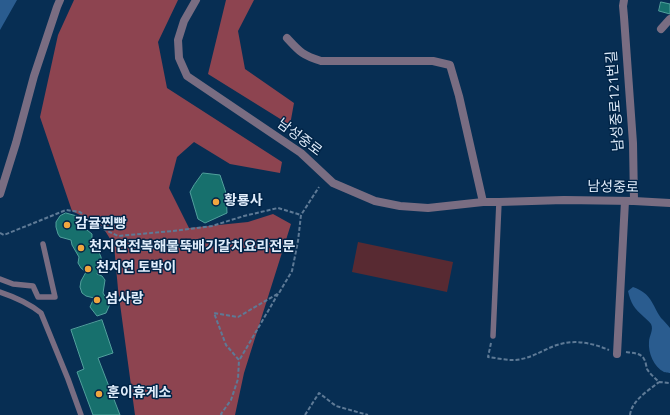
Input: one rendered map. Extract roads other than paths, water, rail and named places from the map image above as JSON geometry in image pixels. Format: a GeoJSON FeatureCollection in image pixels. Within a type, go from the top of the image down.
{"type":"FeatureCollection","features":[{"type":"Feature","properties":{"kind":"street"},"geometry":{"type":"LineString","coordinates":[[0,194],[38,63],[60,0]]}},
{"type":"Feature","properties":{"kind":"street","name":"남성중로"},"geometry":{"type":"LineString","coordinates":[[196,0],[184,21],[178,40],[179,58],[187,76],[301,153],[332,183],[375,201],[400,206],[428,208],[483,202],[564,200],[670,203]]}},
{"type":"Feature","properties":{"kind":"street","name":"남성중로121번길"},"geometry":{"type":"LineString","coordinates":[[624,0],[623,6],[633,143],[634,201]]}},
{"type":"Feature","properties":{"kind":"street"},"geometry":{"type":"LineString","coordinates":[[661,29],[670,19]]}},
{"type":"Feature","properties":{"kind":"street"},"geometry":{"type":"LineString","coordinates":[[287,38],[299,51],[308,57],[321,61],[433,61],[450,64],[459,96],[483,202]]}},
{"type":"Feature","properties":{"kind":"street"},"geometry":{"type":"LineString","coordinates":[[617,354],[625,201]]}},
{"type":"Feature","properties":{"kind":"lane"},"geometry":{"type":"LineString","coordinates":[[493,336],[499,202]]}},
{"type":"Feature","properties":{"kind":"lane"},"geometry":{"type":"LineString","coordinates":[[0,279],[13,284],[33,286],[38,297],[54,297],[43,244]]}},
{"type":"Feature","properties":{"kind":"lane"},"geometry":{"type":"LineString","coordinates":[[0,292],[33,306],[41,313],[81,415]]}},
{"type":"Feature","properties":{"kind":"water"},"geometry":{"type":"Polygon","coordinates":[[[0,0],[17,0],[0,30],[0,0]]]}},
{"type":"Feature","properties":{"kind":"water"},"geometry":{"type":"Polygon","coordinates":[[[633,287],[648,296],[661,318],[670,328],[670,373],[660,370],[652,359],[649,340],[652,326],[633,306],[628,291],[633,287]]]}},
{"type":"Feature","properties":{"kind":"place","name":"황룡사"},"geometry":{"type":"Point","coordinates":[216,202]}},
{"type":"Feature","properties":{"kind":"place","name":"감귤찐빵"},"geometry":{"type":"Point","coordinates":[67,225]}},
{"type":"Feature","properties":{"kind":"place","name":"천지연전복해물뚝배기갈치요리전문"},"geometry":{"type":"Point","coordinates":[81,248]}},
{"type":"Feature","properties":{"kind":"place","name":"천지연 토박이"},"geometry":{"type":"Point","coordinates":[88,269]}},
{"type":"Feature","properties":{"kind":"place","name":"섬사랑"},"geometry":{"type":"Point","coordinates":[97,300]}},
{"type":"Feature","properties":{"kind":"place","name":"훈이휴게소"},"geometry":{"type":"Point","coordinates":[99,394]}}]}
